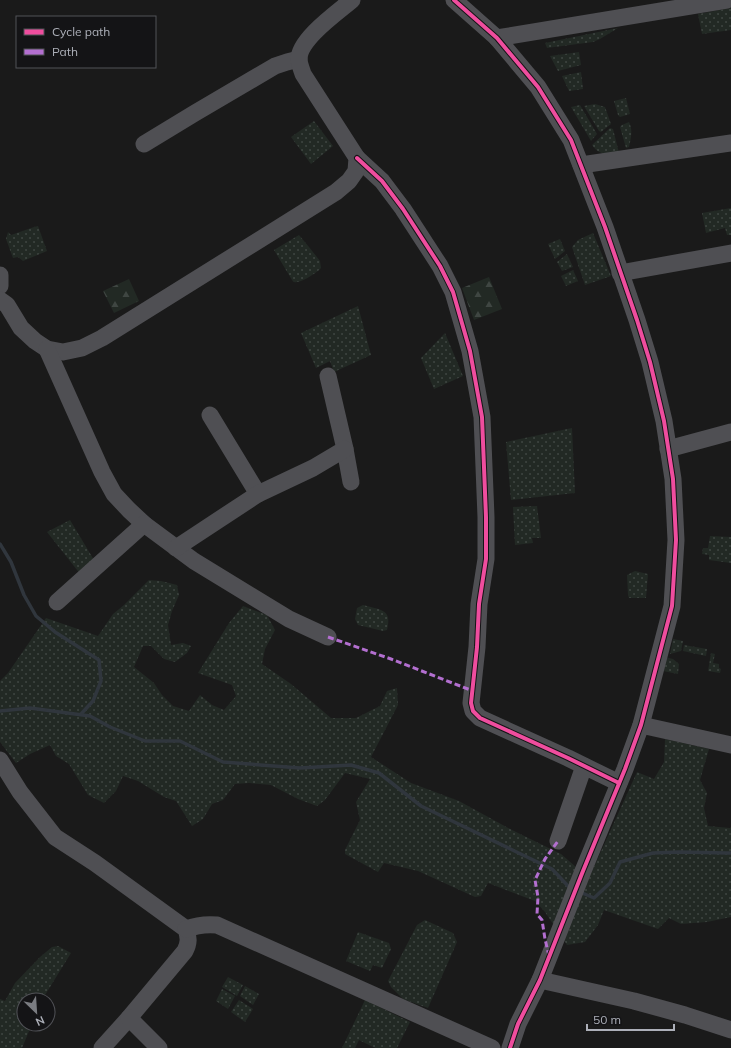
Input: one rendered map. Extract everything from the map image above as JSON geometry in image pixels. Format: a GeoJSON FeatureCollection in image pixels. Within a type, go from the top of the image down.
{"type":"FeatureCollection","features":[{"type":"Feature","properties":{"kind":"street"},"geometry":{"type":"LineString","coordinates":[[352,0],[314,32],[303,46],[299,59],[303,74],[357,158],[382,181],[399,203],[440,266],[453,292],[470,351],[482,417],[486,517],[486,559],[479,604],[477,647],[471,703],[473,711],[480,718],[619,783]]}},
{"type":"Feature","properties":{"kind":"street"},"geometry":{"type":"LineString","coordinates":[[454,0],[497,38],[538,87],[571,140],[605,227],[650,362],[664,421],[673,479],[676,540],[672,606],[641,726],[540,980],[518,1024],[510,1048]]}},
{"type":"Feature","properties":{"kind":"street"},"geometry":{"type":"LineString","coordinates":[[497,38],[728,0]]}},
{"type":"Feature","properties":{"kind":"street"},"geometry":{"type":"LineString","coordinates":[[144,144],[275,66],[299,59]]}},
{"type":"Feature","properties":{"kind":"street"},"geometry":{"type":"LineString","coordinates":[[581,165],[731,143]]}},
{"type":"Feature","properties":{"kind":"street"},"geometry":{"type":"LineString","coordinates":[[0,300],[7,305],[21,328],[34,341],[47,349],[63,352],[82,348],[102,338],[336,192],[349,181],[356,171],[357,158]]}},
{"type":"Feature","properties":{"kind":"street"},"geometry":{"type":"LineString","coordinates":[[620,273],[731,253]]}},
{"type":"Feature","properties":{"kind":"street"},"geometry":{"type":"LineString","coordinates":[[0,275],[0,286]]}},
{"type":"Feature","properties":{"kind":"street"},"geometry":{"type":"LineString","coordinates":[[47,349],[102,472],[114,494],[144,524],[194,562],[289,619],[328,637]]}},
{"type":"Feature","properties":{"kind":"street"},"geometry":{"type":"LineString","coordinates":[[328,376],[351,482]]}},
{"type":"Feature","properties":{"kind":"street"},"geometry":{"type":"LineString","coordinates":[[210,415],[258,494]]}},
{"type":"Feature","properties":{"kind":"street"},"geometry":{"type":"LineString","coordinates":[[668,449],[731,432]]}},
{"type":"Feature","properties":{"kind":"street"},"geometry":{"type":"LineString","coordinates":[[176,548],[258,494],[313,468],[345,449]]}},
{"type":"Feature","properties":{"kind":"street"},"geometry":{"type":"LineString","coordinates":[[57,602],[144,524]]}},
{"type":"Feature","properties":{"kind":"street"},"geometry":{"type":"LineString","coordinates":[[641,726],[731,745]]}},
{"type":"Feature","properties":{"kind":"street"},"geometry":{"type":"LineString","coordinates":[[0,760],[20,792],[55,837],[95,863],[186,929],[189,936],[185,951],[102,1048]]}},
{"type":"Feature","properties":{"kind":"street"},"geometry":{"type":"LineString","coordinates":[[558,841],[584,766]]}},
{"type":"Feature","properties":{"kind":"street"},"geometry":{"type":"LineString","coordinates":[[186,929],[207,924],[217,924],[492,1048]]}},
{"type":"Feature","properties":{"kind":"street"},"geometry":{"type":"LineString","coordinates":[[540,980],[634,1001],[731,1030]]}},
{"type":"Feature","properties":{"kind":"street"},"geometry":{"type":"LineString","coordinates":[[129,1018],[159,1048]]}},
{"type":"Feature","properties":{"kind":"green space"},"geometry":{"type":"Polygon","coordinates":[[[731,8],[731,30],[702,34],[698,14],[731,8]]]}},
{"type":"Feature","properties":{"kind":"green space"},"geometry":{"type":"Polygon","coordinates":[[[618,28],[593,42],[547,48],[545,43],[618,28]]]}},
{"type":"Feature","properties":{"kind":"green space"},"geometry":{"type":"Polygon","coordinates":[[[579,52],[581,65],[558,71],[550,56],[579,52]]]}},
{"type":"Feature","properties":{"kind":"green space"},"geometry":{"type":"Polygon","coordinates":[[[581,72],[583,89],[569,91],[562,76],[581,72]]]}},
{"type":"Feature","properties":{"kind":"green space"},"geometry":{"type":"Polygon","coordinates":[[[626,98],[630,114],[620,117],[614,101],[626,98]]]}},
{"type":"Feature","properties":{"kind":"green space"},"geometry":{"type":"Polygon","coordinates":[[[595,104],[605,107],[611,124],[601,132],[584,106],[595,104]]]}},
{"type":"Feature","properties":{"kind":"green space"},"geometry":{"type":"Polygon","coordinates":[[[580,105],[597,134],[591,141],[571,107],[580,105]]]}},
{"type":"Feature","properties":{"kind":"green space"},"geometry":{"type":"Polygon","coordinates":[[[314,121],[333,146],[311,164],[291,137],[314,121]]]}},
{"type":"Feature","properties":{"kind":"green space"},"geometry":{"type":"Polygon","coordinates":[[[629,122],[631,137],[629,147],[626,148],[620,127],[629,122]]]}},
{"type":"Feature","properties":{"kind":"green space"},"geometry":{"type":"Polygon","coordinates":[[[610,128],[613,129],[619,153],[601,153],[592,145],[610,128]]]}},
{"type":"Feature","properties":{"kind":"green space"},"geometry":{"type":"Polygon","coordinates":[[[731,208],[731,235],[727,235],[725,228],[706,233],[702,213],[731,208]]]}},
{"type":"Feature","properties":{"kind":"green space"},"geometry":{"type":"Polygon","coordinates":[[[38,226],[47,251],[23,261],[18,257],[13,258],[6,239],[8,232],[11,235],[38,226]]]}},
{"type":"Feature","properties":{"kind":"green space"},"geometry":{"type":"Polygon","coordinates":[[[593,233],[611,276],[585,285],[572,247],[578,240],[593,233]]]}},
{"type":"Feature","properties":{"kind":"green space"},"geometry":{"type":"Polygon","coordinates":[[[299,235],[320,261],[321,268],[304,280],[293,282],[274,250],[299,235]]]}},
{"type":"Feature","properties":{"kind":"green space"},"geometry":{"type":"Polygon","coordinates":[[[560,239],[565,251],[555,259],[548,244],[560,239]]]}},
{"type":"Feature","properties":{"kind":"green space"},"geometry":{"type":"Polygon","coordinates":[[[567,254],[573,267],[562,271],[557,262],[567,254]]]}},
{"type":"Feature","properties":{"kind":"green space"},"geometry":{"type":"Polygon","coordinates":[[[573,270],[578,281],[566,286],[561,276],[573,270]]]}},
{"type":"Feature","properties":{"kind":"green space"},"geometry":{"type":"Polygon","coordinates":[[[489,277],[502,309],[474,320],[462,288],[489,277]]]}},
{"type":"Feature","properties":{"kind":"green space"},"geometry":{"type":"Polygon","coordinates":[[[129,279],[139,301],[114,313],[103,291],[129,279]]]}},
{"type":"Feature","properties":{"kind":"green space"},"geometry":{"type":"Polygon","coordinates":[[[358,306],[371,355],[334,372],[330,361],[316,368],[301,333],[358,306]]]}},
{"type":"Feature","properties":{"kind":"green space"},"geometry":{"type":"Polygon","coordinates":[[[445,333],[463,376],[434,389],[421,358],[445,333]]]}},
{"type":"Feature","properties":{"kind":"green space"},"geometry":{"type":"Polygon","coordinates":[[[572,428],[575,493],[511,500],[506,442],[572,428]]]}},
{"type":"Feature","properties":{"kind":"green space"},"geometry":{"type":"Polygon","coordinates":[[[537,506],[541,538],[532,538],[533,543],[515,545],[513,507],[537,506]]]}},
{"type":"Feature","properties":{"kind":"green space"},"geometry":{"type":"Polygon","coordinates":[[[70,520],[97,565],[81,575],[47,532],[70,520]]]}},
{"type":"Feature","properties":{"kind":"green space"},"geometry":{"type":"Polygon","coordinates":[[[710,536],[731,537],[731,563],[709,560],[709,555],[702,554],[703,548],[708,548],[710,536]]]}},
{"type":"Feature","properties":{"kind":"green space"},"geometry":{"type":"Polygon","coordinates":[[[635,571],[648,574],[646,598],[629,598],[627,575],[635,571]]]}},
{"type":"Feature","properties":{"kind":"green space"},"geometry":{"type":"Polygon","coordinates":[[[149,580],[177,585],[179,595],[168,625],[171,645],[183,643],[191,646],[187,653],[175,662],[164,659],[151,646],[143,646],[134,667],[154,683],[162,695],[173,706],[189,711],[200,695],[212,705],[224,710],[236,696],[232,685],[198,673],[229,623],[243,606],[267,615],[275,630],[265,649],[262,664],[291,684],[331,718],[356,718],[380,706],[387,691],[397,688],[398,705],[371,757],[411,783],[459,801],[512,830],[561,854],[576,867],[593,869],[637,772],[654,779],[664,762],[665,739],[709,749],[700,780],[707,793],[704,808],[708,826],[731,827],[731,917],[707,922],[681,924],[669,918],[658,929],[604,910],[598,925],[585,942],[567,945],[545,912],[535,901],[488,883],[481,896],[475,897],[418,871],[384,863],[378,872],[345,854],[345,850],[360,820],[356,802],[370,779],[345,773],[325,800],[317,806],[298,799],[271,785],[249,783],[235,784],[223,800],[212,804],[203,819],[192,826],[176,801],[164,797],[138,781],[123,776],[116,791],[104,803],[88,795],[69,764],[56,756],[50,745],[30,754],[16,763],[0,742],[0,681],[8,673],[46,618],[98,636],[113,614],[149,580]]]}},
{"type":"Feature","properties":{"kind":"green space"},"geometry":{"type":"Polygon","coordinates":[[[363,605],[379,609],[386,614],[388,618],[387,630],[383,631],[358,625],[355,619],[357,608],[363,605]]]}},
{"type":"Feature","properties":{"kind":"green space"},"geometry":{"type":"Polygon","coordinates":[[[673,639],[683,641],[681,651],[670,654],[673,639]]]}},
{"type":"Feature","properties":{"kind":"green space"},"geometry":{"type":"Polygon","coordinates":[[[684,645],[707,649],[706,656],[683,651],[684,645]]]}},
{"type":"Feature","properties":{"kind":"green space"},"geometry":{"type":"Polygon","coordinates":[[[711,653],[715,654],[713,663],[719,664],[719,668],[721,669],[720,673],[708,671],[711,653]]]}},
{"type":"Feature","properties":{"kind":"green space"},"geometry":{"type":"Polygon","coordinates":[[[665,657],[673,659],[679,664],[678,674],[663,671],[665,657]]]}},
{"type":"Feature","properties":{"kind":"green space"},"geometry":{"type":"Polygon","coordinates":[[[425,920],[453,933],[457,942],[428,1008],[403,999],[391,987],[388,981],[417,925],[425,920]]]}},
{"type":"Feature","properties":{"kind":"green space"},"geometry":{"type":"Polygon","coordinates":[[[358,932],[389,943],[391,949],[382,968],[373,965],[370,971],[346,961],[358,932]]]}},
{"type":"Feature","properties":{"kind":"green space"},"geometry":{"type":"Polygon","coordinates":[[[58,946],[71,953],[47,992],[16,992],[16,1032],[29,1032],[22,1048],[0,1048],[0,999],[5,1001],[15,983],[40,957],[52,947],[58,946]]]}},
{"type":"Feature","properties":{"kind":"green space"},"geometry":{"type":"Polygon","coordinates":[[[228,977],[243,985],[237,996],[222,987],[228,977]]]}},
{"type":"Feature","properties":{"kind":"green space"},"geometry":{"type":"Polygon","coordinates":[[[245,986],[259,994],[253,1005],[240,996],[245,986]]]}},
{"type":"Feature","properties":{"kind":"green space"},"geometry":{"type":"Polygon","coordinates":[[[222,989],[235,996],[228,1009],[216,1001],[222,989]]]}},
{"type":"Feature","properties":{"kind":"green space"},"geometry":{"type":"Polygon","coordinates":[[[239,1000],[253,1009],[245,1022],[231,1012],[239,1000]]]}},
{"type":"Feature","properties":{"kind":"green space"},"geometry":{"type":"Polygon","coordinates":[[[365,1000],[410,1022],[397,1048],[375,1048],[359,1040],[355,1048],[342,1048],[365,1000]]]}},
{"type":"Feature","properties":{"kind":"waterway"},"geometry":{"type":"LineString","coordinates":[[0,544],[11,562],[24,595],[36,616],[55,632],[99,660],[101,681],[93,701],[81,714]]}},
{"type":"Feature","properties":{"kind":"waterway"},"geometry":{"type":"LineString","coordinates":[[0,711],[30,708],[90,716],[110,727],[145,741],[180,741],[223,762],[300,768],[351,765],[379,773],[421,806],[552,869],[570,888]]}},
{"type":"Feature","properties":{"kind":"waterway"},"geometry":{"type":"LineString","coordinates":[[580,892],[594,898],[610,883],[620,862],[653,853],[731,853]]}},
{"type":"Feature","properties":{"kind":"marked path"},"geometry":{"type":"LineString","coordinates":[[328,637],[391,659],[473,691]]}},
{"type":"Feature","properties":{"kind":"marked path"},"geometry":{"type":"LineString","coordinates":[[549,956],[542,920],[537,914],[538,897],[535,880],[545,859],[558,841]]}},
{"type":"Feature","properties":{"kind":"cycle path"},"geometry":{"type":"LineString","coordinates":[[454,0],[497,38],[538,87],[571,140],[605,227],[650,362],[664,421],[673,479],[676,540],[672,606],[641,725],[625,769],[540,980],[518,1024],[510,1048]]}},
{"type":"Feature","properties":{"kind":"cycle path"},"geometry":{"type":"LineString","coordinates":[[357,158],[382,181],[403,209],[440,266],[453,292],[470,351],[482,417],[486,517],[486,559],[479,604],[477,647],[471,703],[473,711],[480,718],[619,783]]}}]}
